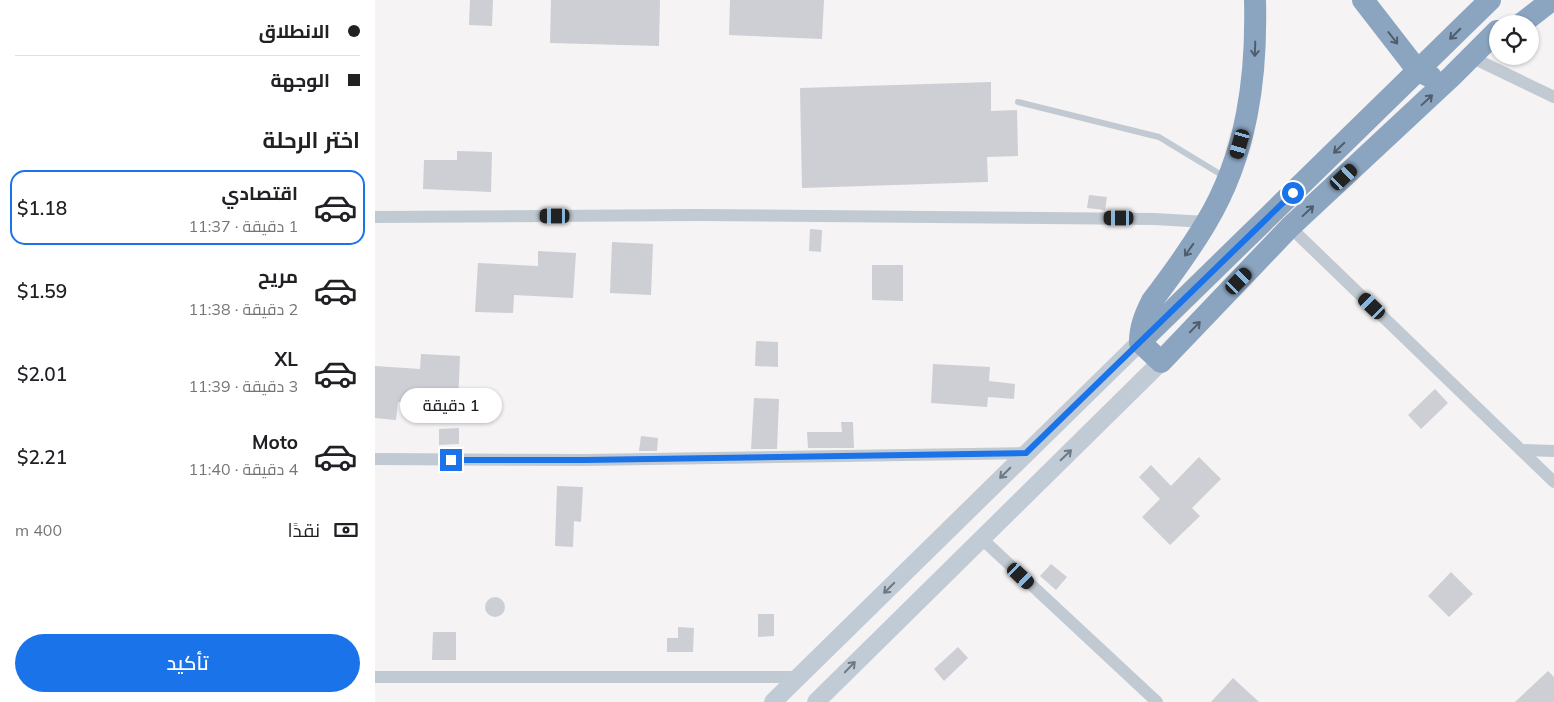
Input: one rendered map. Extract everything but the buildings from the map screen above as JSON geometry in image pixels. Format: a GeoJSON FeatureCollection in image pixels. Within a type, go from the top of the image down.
{"type":"FeatureCollection","features":[{"type":"Feature","properties":{"kind":"highway"},"geometry":{"type":"LineString","coordinates":[[1255,0],[1255,53],[1250,100],[1244,132],[1228,179],[1207,222],[1150,306],[1140,330],[1140,342],[1161,362],[1291,227],[1483,49]]}},
{"type":"Feature","properties":{"kind":"highway"},"geometry":{"type":"LineString","coordinates":[[1363,0],[1418,70],[1435,78],[1442,79],[1452,76]]}},
{"type":"Feature","properties":{"kind":"highway"},"geometry":{"type":"LineString","coordinates":[[1140,342],[1490,0]]}},
{"type":"Feature","properties":{"kind":"highway"},"geometry":{"type":"LineString","coordinates":[[1513,15],[1527,0]]}},
{"type":"Feature","properties":{"kind":"highway"},"geometry":{"type":"LineString","coordinates":[[1533,15],[1553,0]]}},
{"type":"Feature","properties":{"kind":"main road"},"geometry":{"type":"LineString","coordinates":[[773,702],[1140,342]]}},
{"type":"Feature","properties":{"kind":"main road"},"geometry":{"type":"LineString","coordinates":[[816,702],[1161,362]]}},
{"type":"Feature","properties":{"kind":"street"},"geometry":{"type":"LineString","coordinates":[[1483,49],[1554,97]]}},
{"type":"Feature","properties":{"kind":"street"},"geometry":{"type":"LineString","coordinates":[[375,217],[737,215],[1154,218],[1207,222]]}},
{"type":"Feature","properties":{"kind":"street"},"geometry":{"type":"LineString","coordinates":[[1291,227],[1554,482]]}},
{"type":"Feature","properties":{"kind":"street"},"geometry":{"type":"LineString","coordinates":[[1521,450],[1554,451]]}},
{"type":"Feature","properties":{"kind":"street"},"geometry":{"type":"LineString","coordinates":[[375,460],[585,460],[1026,453]]}},
{"type":"Feature","properties":{"kind":"street"},"geometry":{"type":"LineString","coordinates":[[981,538],[1157,702]]}},
{"type":"Feature","properties":{"kind":"street"},"geometry":{"type":"LineString","coordinates":[[375,677],[798,677]]}},
{"type":"Feature","properties":{"kind":"lane"},"geometry":{"type":"LineString","coordinates":[[1018,102],[1159,137],[1228,179]]}},
{"type":"Feature","properties":{"kind":"route"},"geometry":{"type":"LineString","coordinates":[[451,460],[585,460],[1026,453],[1293,193]]}}]}
